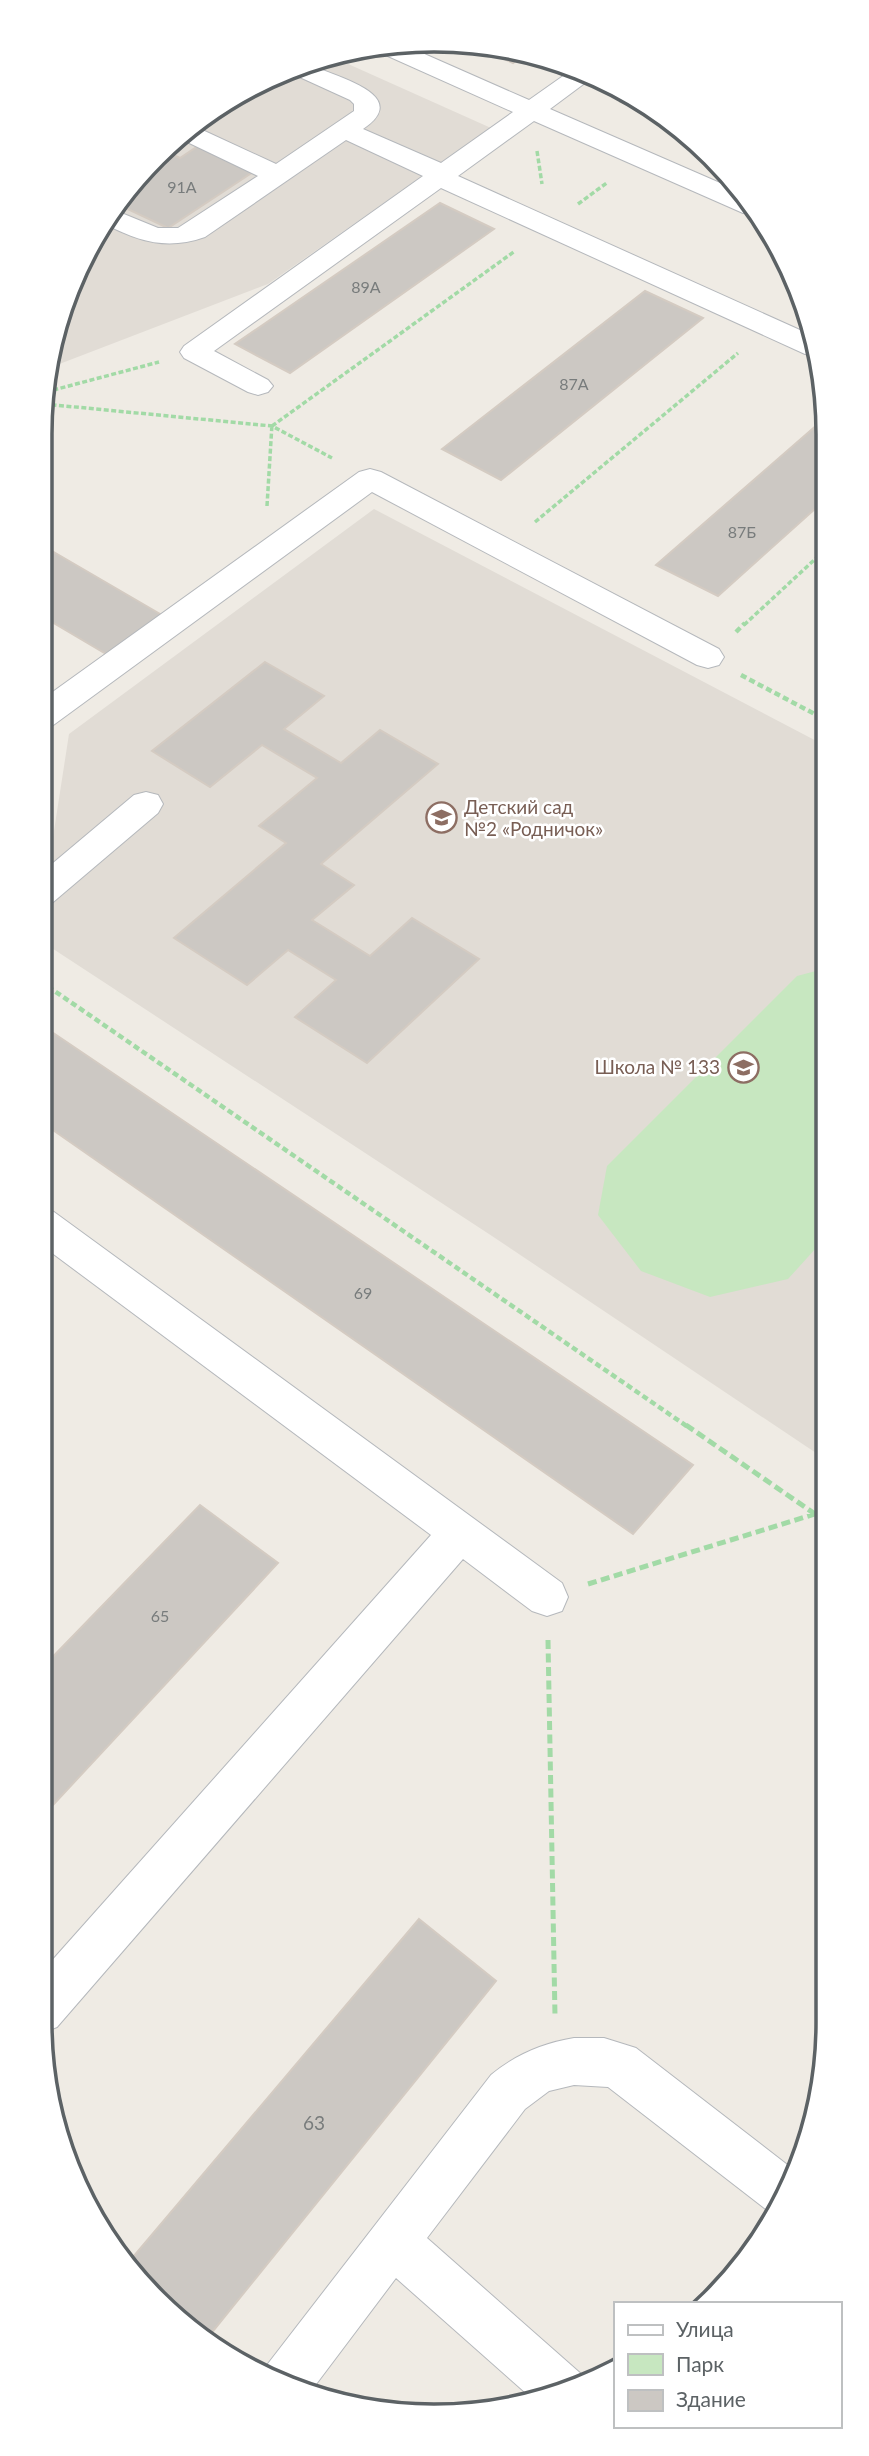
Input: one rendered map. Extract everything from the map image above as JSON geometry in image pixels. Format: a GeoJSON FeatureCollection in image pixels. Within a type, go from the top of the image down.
{"type":"FeatureCollection","features":[{"type":"Feature","properties":{"kind":"lane"},"geometry":{"type":"LineString","coordinates":[[402,54],[736,200]]}},
{"type":"Feature","properties":{"kind":"lane"},"geometry":{"type":"LineString","coordinates":[[118,220],[146,234],[164,239],[181,237],[195,231],[363,117],[367,111],[367,103],[359,95],[310,74]]}},
{"type":"Feature","properties":{"kind":"lane"},"geometry":{"type":"LineString","coordinates":[[258,386],[194,352],[574,79]]}},
{"type":"Feature","properties":{"kind":"lane"},"geometry":{"type":"LineString","coordinates":[[344,130],[432,169],[439,177],[805,343]]}},
{"type":"Feature","properties":{"kind":"lane"},"geometry":{"type":"LineString","coordinates":[[196,136],[278,175]]}},
{"type":"Feature","properties":{"kind":"lane"},"geometry":{"type":"LineString","coordinates":[[52,709],[370,479],[708,657]]}},
{"type":"Feature","properties":{"kind":"lane"},"geometry":{"type":"LineString","coordinates":[[52,884],[146,804]]}},
{"type":"Feature","properties":{"kind":"lane"},"geometry":{"type":"LineString","coordinates":[[52,1232],[547,1597]]}},
{"type":"Feature","properties":{"kind":"lane"},"geometry":{"type":"LineString","coordinates":[[52,1996],[459,1532]]}},
{"type":"Feature","properties":{"kind":"lane"},"geometry":{"type":"LineString","coordinates":[[290,2375],[508,2092],[537,2069],[602,2061],[619,2065],[778,2188]]}},
{"type":"Feature","properties":{"kind":"lane"},"geometry":{"type":"LineString","coordinates":[[393,2242],[554,2384]]}},
{"type":"Feature","properties":{"kind":"path"},"geometry":{"type":"LineString","coordinates":[[531,111],[548,227]]}},
{"type":"Feature","properties":{"kind":"path"},"geometry":{"type":"LineString","coordinates":[[272,426],[639,158]]}},
{"type":"Feature","properties":{"kind":"path"},"geometry":{"type":"LineString","coordinates":[[503,549],[769,327]]}},
{"type":"Feature","properties":{"kind":"path"},"geometry":{"type":"LineString","coordinates":[[55,389],[194,352]]}},
{"type":"Feature","properties":{"kind":"path"},"geometry":{"type":"LineString","coordinates":[[54,405],[272,426],[370,479]]}},
{"type":"Feature","properties":{"kind":"path"},"geometry":{"type":"LineString","coordinates":[[264,556],[272,426]]}},
{"type":"Feature","properties":{"kind":"path"},"geometry":{"type":"LineString","coordinates":[[816,558],[708,657],[816,715]]}},
{"type":"Feature","properties":{"kind":"path"},"geometry":{"type":"LineString","coordinates":[[52,989],[815,1514]]}},
{"type":"Feature","properties":{"kind":"path"},"geometry":{"type":"LineString","coordinates":[[556,2066],[547,1597],[815,1514]]}},
{"type":"Feature","properties":{"kind":"shaded area"},"geometry":{"type":"Polygon","coordinates":[[[347,63],[491,128],[268,284],[59,364],[82,288],[104,243],[131,202],[164,164],[183,147],[202,131],[244,104],[288,82],[347,63]]]}},
{"type":"Feature","properties":{"kind":"shaded area","name":"Детский сад №2 «Родничок»"},"geometry":{"type":"Polygon","coordinates":[[[374,509],[816,741],[816,1453],[492,1236],[52,948],[52,844],[69,734],[374,509]]]}},
{"type":"Feature","properties":{"kind":"green space"},"geometry":{"type":"Polygon","coordinates":[[[816,971],[816,1248],[788,1279],[710,1297],[641,1271],[598,1215],[607,1166],[797,976],[816,971]]]}},
{"type":"Feature","properties":{"kind":"building"},"geometry":{"type":"Polygon","coordinates":[[[201,144],[256,170],[168,228],[126,208],[164,164],[174,155],[180,158],[201,144]]]}},
{"type":"Feature","properties":{"kind":"building"},"geometry":{"type":"Polygon","coordinates":[[[440,203],[494,229],[290,373],[235,344],[440,203]]]}},
{"type":"Feature","properties":{"kind":"building"},"geometry":{"type":"Polygon","coordinates":[[[645,291],[703,318],[501,480],[442,449],[645,291]]]}},
{"type":"Feature","properties":{"kind":"building"},"geometry":{"type":"Polygon","coordinates":[[[816,426],[816,508],[718,596],[656,565],[816,426]]]}},
{"type":"Feature","properties":{"kind":"building"},"geometry":{"type":"Polygon","coordinates":[[[52,551],[167,618],[113,658],[52,622],[52,551]]]}},
{"type":"Feature","properties":{"kind":"building"},"geometry":{"type":"Polygon","coordinates":[[[265,662],[324,696],[284,729],[341,763],[380,730],[438,764],[321,864],[354,885],[312,920],[370,956],[412,918],[479,959],[367,1063],[295,1017],[336,980],[288,950],[247,985],[174,938],[286,843],[259,826],[317,778],[262,745],[210,787],[152,751],[265,662]]]}},
{"type":"Feature","properties":{"kind":"building"},"geometry":{"type":"Polygon","coordinates":[[[52,1032],[693,1465],[633,1534],[52,1129],[52,1032]]]}},
{"type":"Feature","properties":{"kind":"building"},"geometry":{"type":"Polygon","coordinates":[[[200,1505],[278,1563],[52,1806],[52,1658],[200,1505]]]}},
{"type":"Feature","properties":{"kind":"building"},"geometry":{"type":"Polygon","coordinates":[[[419,1919],[496,1981],[212,2332],[164,2292],[133,2257],[419,1919]]]}},
{"type":"Feature","properties":{"kind":"place","name":"Детский сад №2 «Родничок»"},"geometry":{"type":"Point","coordinates":[441,818]}},
{"type":"Feature","properties":{"kind":"place","name":"Школа № 133"},"geometry":{"type":"Point","coordinates":[743,1067]}}]}
